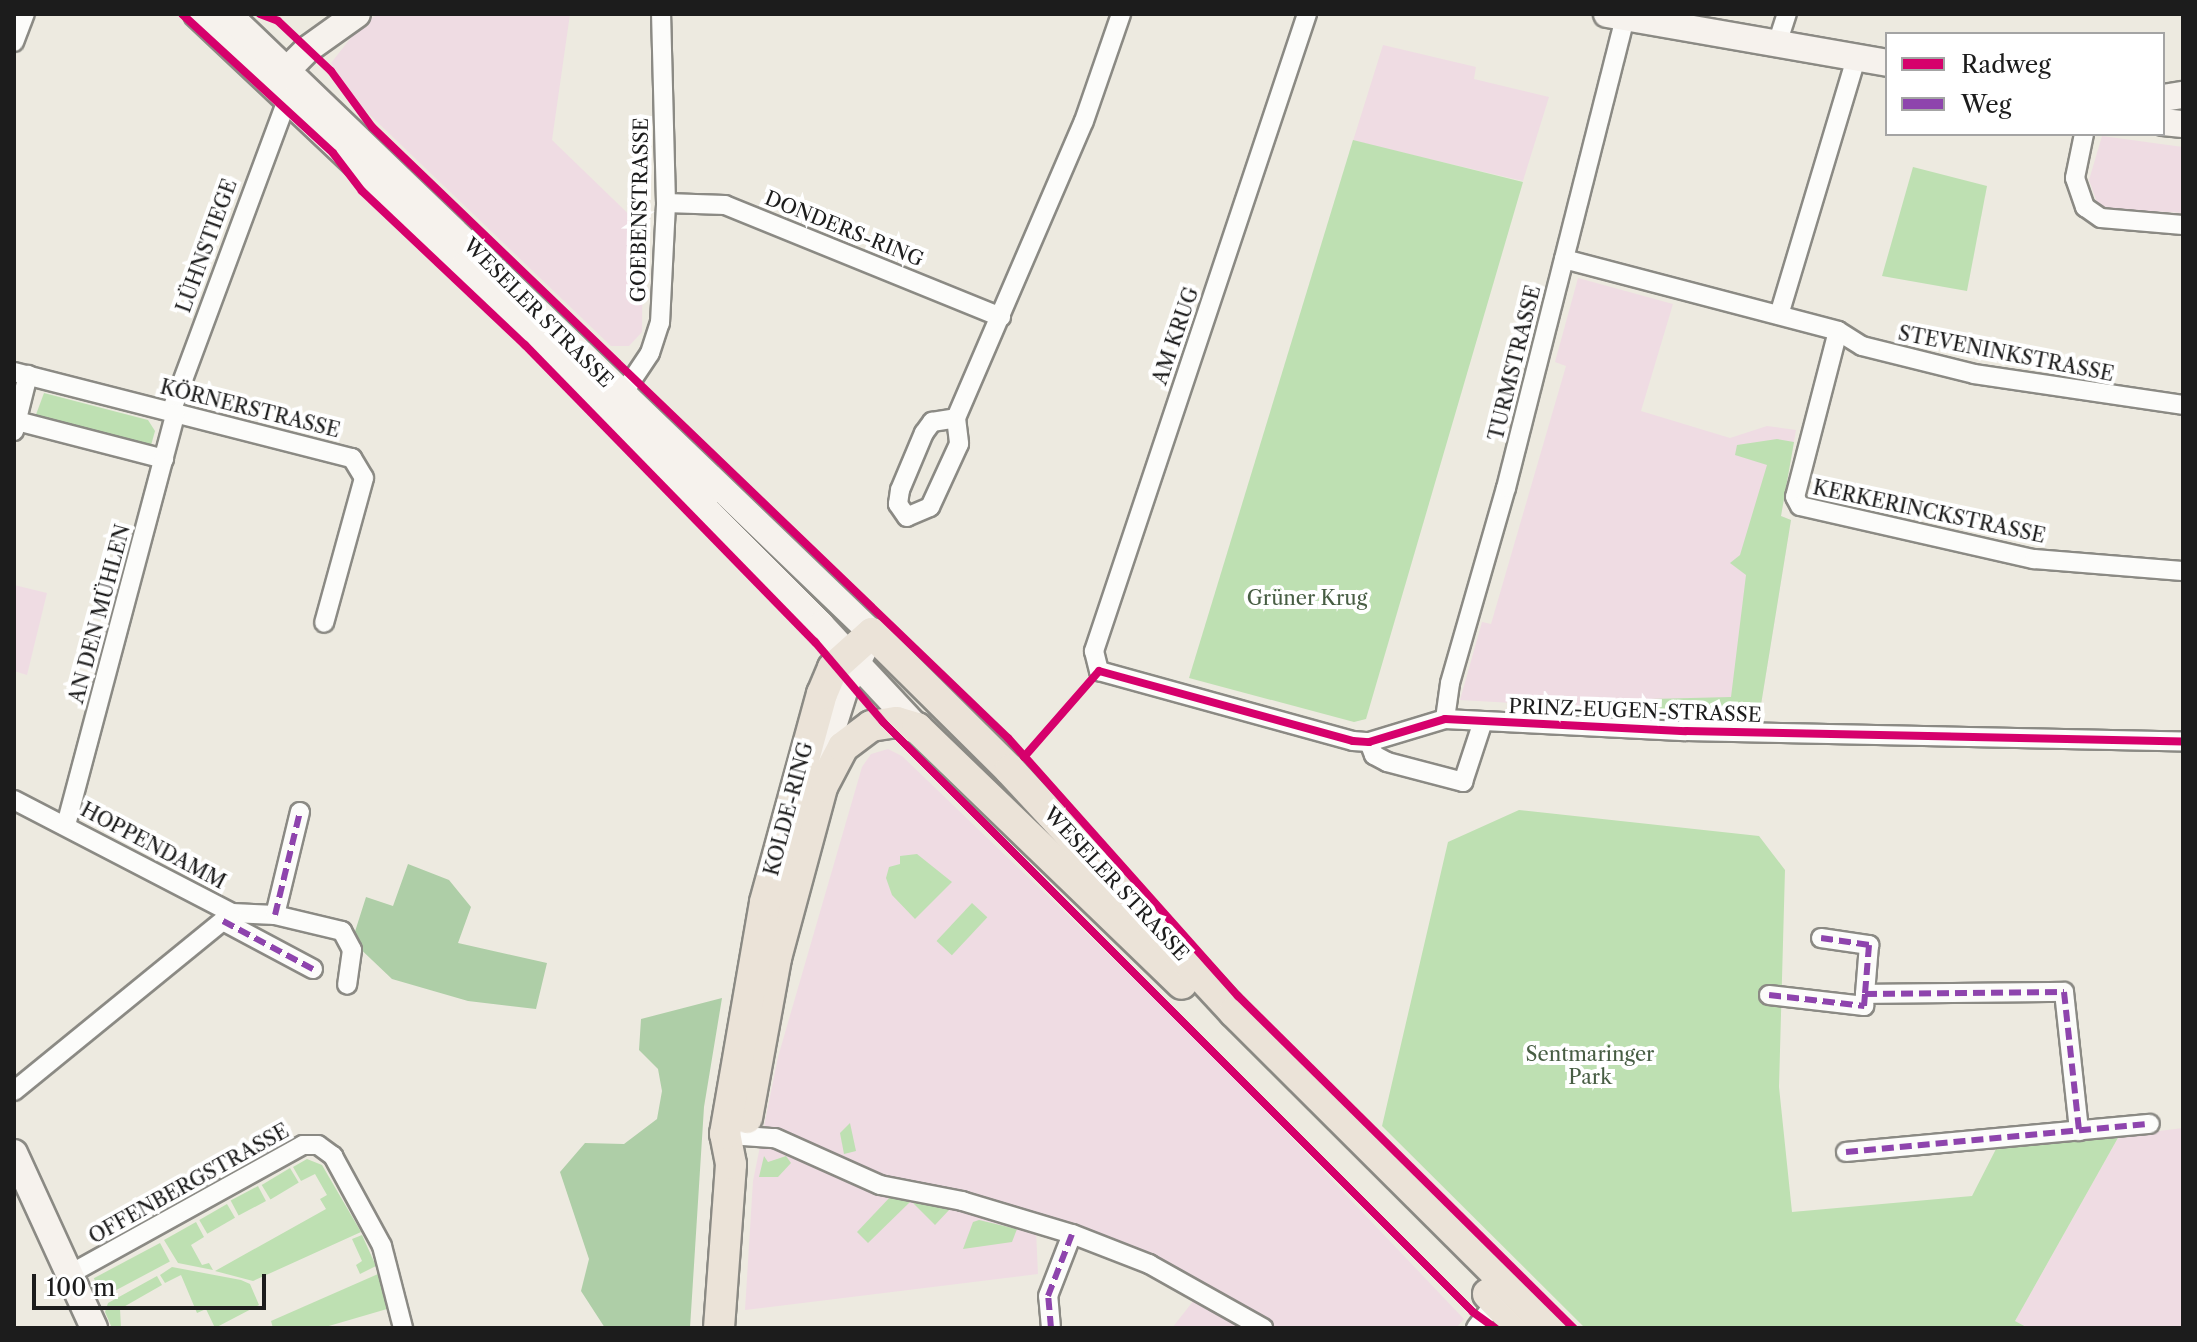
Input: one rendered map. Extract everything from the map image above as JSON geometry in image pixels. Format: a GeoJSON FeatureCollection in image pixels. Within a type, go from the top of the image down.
{"type":"FeatureCollection","features":[{"type":"Feature","properties":{"kind":"main road","name":"WESELER STRASSE"},"geometry":{"type":"LineString","coordinates":[[197,14],[283,83],[622,395],[872,633],[1010,770],[1501,1294],[1521,1328]]}},
{"type":"Feature","properties":{"kind":"main road","name":"WESELER STRASSE"},"geometry":{"type":"LineString","coordinates":[[228,14],[283,83],[917,728],[1501,1294],[1551,1328]]}},
{"type":"Feature","properties":{"kind":"main road"},"geometry":{"type":"LineString","coordinates":[[283,83],[357,14]]}},
{"type":"Feature","properties":{"kind":"main road"},"geometry":{"type":"LineString","coordinates":[[1619,15],[1885,63]]}},
{"type":"Feature","properties":{"kind":"main road","name":"KOLDE-RING"},"geometry":{"type":"LineString","coordinates":[[719,1328],[737,1150],[776,958],[822,787],[828,742],[851,659],[872,633]]}},
{"type":"Feature","properties":{"kind":"main road","name":"KOLDE-RING"},"geometry":{"type":"LineString","coordinates":[[737,1150],[725,1134],[765,902],[822,694],[833,668],[851,659]]}},
{"type":"Feature","properties":{"kind":"main road","name":"KOLDE-RING"},"geometry":{"type":"LineString","coordinates":[[822,787],[843,747],[862,730],[883,722],[917,728]]}},
{"type":"Feature","properties":{"kind":"main road"},"geometry":{"type":"LineString","coordinates":[[14,1153],[94,1328]]}},
{"type":"Feature","properties":{"kind":"street"},"geometry":{"type":"LineString","coordinates":[[14,42],[25,14]]}},
{"type":"Feature","properties":{"kind":"street","name":"GOEBENSTRASSE"},"geometry":{"type":"LineString","coordinates":[[622,395],[650,353],[660,323],[666,203],[661,14]]}},
{"type":"Feature","properties":{"kind":"street"},"geometry":{"type":"LineString","coordinates":[[956,418],[932,422],[924,433],[900,490],[898,504],[907,517],[930,507],[959,444],[956,418],[1084,121],[1121,14]]}},
{"type":"Feature","properties":{"kind":"street","name":"AM KRUG"},"geometry":{"type":"LineString","coordinates":[[1099,671],[1094,651],[1307,14]]}},
{"type":"Feature","properties":{"kind":"street"},"geometry":{"type":"LineString","coordinates":[[1777,44],[1787,14]]}},
{"type":"Feature","properties":{"kind":"street","name":"TURMSTRASSE"},"geometry":{"type":"LineString","coordinates":[[1445,719],[1450,683],[1564,259],[1619,15]]}},
{"type":"Feature","properties":{"kind":"street"},"geometry":{"type":"LineString","coordinates":[[1779,315],[1856,58]]}},
{"type":"Feature","properties":{"kind":"street","name":"LÜHNSTIEGE"},"geometry":{"type":"LineString","coordinates":[[174,412],[283,83]]}},
{"type":"Feature","properties":{"kind":"street"},"geometry":{"type":"LineString","coordinates":[[2084,136],[2075,178],[2085,207],[2101,218],[2183,225]]}},
{"type":"Feature","properties":{"kind":"street","name":"DONDERS-RING"},"geometry":{"type":"LineString","coordinates":[[666,203],[725,205],[1001,317]]}},
{"type":"Feature","properties":{"kind":"street","name":"STEVENINKSTRASSE"},"geometry":{"type":"LineString","coordinates":[[1564,259],[1838,331],[1862,346],[1974,374],[2183,405]]}},
{"type":"Feature","properties":{"kind":"street","name":"KERKERINCKSTRASSE"},"geometry":{"type":"LineString","coordinates":[[1838,331],[1795,497],[1800,506],[2034,559],[2183,571]]}},
{"type":"Feature","properties":{"kind":"street"},"geometry":{"type":"LineString","coordinates":[[21,374],[16,427],[164,459]]}},
{"type":"Feature","properties":{"kind":"street","name":"KÖRNERSTRASSE"},"geometry":{"type":"LineString","coordinates":[[21,374],[358,463],[364,478],[324,623]]}},
{"type":"Feature","properties":{"kind":"street","name":"AN DEN MÜHLEN"},"geometry":{"type":"LineString","coordinates":[[66,825],[174,412]]}},
{"type":"Feature","properties":{"kind":"street","name":"PRINZ-EUGEN-STRASSE"},"geometry":{"type":"LineString","coordinates":[[1099,671],[1369,742],[1445,719],[2183,741]]}},
{"type":"Feature","properties":{"kind":"street","name":"PRINZ-EUGEN-STRASSE"},"geometry":{"type":"LineString","coordinates":[[1369,742],[1374,755],[1387,762],[1463,782],[1483,721]]}},
{"type":"Feature","properties":{"kind":"street","name":"HOPPENDAMM"},"geometry":{"type":"LineString","coordinates":[[14,800],[66,825],[313,969]]}},
{"type":"Feature","properties":{"kind":"street"},"geometry":{"type":"LineString","coordinates":[[275,915],[300,812]]}},
{"type":"Feature","properties":{"kind":"street","name":"HOPPENDAMM"},"geometry":{"type":"LineString","coordinates":[[228,917],[275,915],[342,931],[352,950],[347,985]]}},
{"type":"Feature","properties":{"kind":"street"},"geometry":{"type":"LineString","coordinates":[[14,1091],[228,917]]}},
{"type":"Feature","properties":{"kind":"street"},"geometry":{"type":"LineString","coordinates":[[1769,995],[1864,1006],[1869,945],[1821,938]]}},
{"type":"Feature","properties":{"kind":"street"},"geometry":{"type":"LineString","coordinates":[[1865,994],[2064,992],[2079,1131]]}},
{"type":"Feature","properties":{"kind":"street"},"geometry":{"type":"LineString","coordinates":[[1846,1152],[2150,1124]]}},
{"type":"Feature","properties":{"kind":"street"},"geometry":{"type":"LineString","coordinates":[[737,1150],[775,1138],[880,1185],[962,1201],[1072,1234],[1149,1264],[1263,1328]]}},
{"type":"Feature","properties":{"kind":"street","name":"OFFENBERGSTRASSE"},"geometry":{"type":"LineString","coordinates":[[70,1274],[303,1145],[318,1145],[333,1156],[382,1246],[403,1328]]}},
{"type":"Feature","properties":{"kind":"street"},"geometry":{"type":"LineString","coordinates":[[1051,1328],[1048,1296],[1072,1234]]}},
{"type":"Feature","properties":{"kind":"street"},"geometry":{"type":"LineString","coordinates":[[1476,1328],[1501,1294]]}},
{"type":"Feature","properties":{"kind":"shaded area"},"geometry":{"type":"Polygon","coordinates":[[[380,14],[570,14],[552,140],[643,228],[642,332],[629,346],[611,346],[348,94],[331,63],[364,21],[380,14]]]}},
{"type":"Feature","properties":{"kind":"shaded area"},"geometry":{"type":"Polygon","coordinates":[[[1383,45],[1476,67],[1474,79],[1549,97],[1523,181],[1353,141],[1383,45]]]}},
{"type":"Feature","properties":{"kind":"shaded area"},"geometry":{"type":"Polygon","coordinates":[[[2102,136],[2183,147],[2183,213],[2149,211],[2146,217],[2098,205],[2089,180],[2102,136]]]}},
{"type":"Feature","properties":{"kind":"shaded area"},"geometry":{"type":"Polygon","coordinates":[[[1578,278],[1673,304],[1641,411],[1730,438],[1767,426],[1796,430],[1781,516],[1791,520],[1759,717],[1460,700],[1482,622],[1491,624],[1566,366],[1555,362],[1578,278]]]}},
{"type":"Feature","properties":{"kind":"shaded area"},"geometry":{"type":"Polygon","coordinates":[[[14,585],[47,593],[27,675],[14,671],[14,585]]]}},
{"type":"Feature","properties":{"kind":"shaded area"},"geometry":{"type":"Polygon","coordinates":[[[888,749],[902,756],[1210,1052],[1464,1319],[1456,1328],[1172,1328],[1194,1300],[1140,1271],[1036,1230],[1038,1274],[745,1310],[753,1181],[778,1057],[862,767],[871,754],[888,749]]]}},
{"type":"Feature","properties":{"kind":"shaded area"},"geometry":{"type":"Polygon","coordinates":[[[2183,1128],[2183,1328],[2028,1328],[2015,1321],[2119,1136],[2183,1128]]]}},
{"type":"Feature","properties":{"kind":"green space","name":"Grüner Krug"},"geometry":{"type":"Polygon","coordinates":[[[1353,140],[1523,182],[1366,719],[1354,722],[1189,678],[1353,140]]]}},
{"type":"Feature","properties":{"kind":"green space"},"geometry":{"type":"Polygon","coordinates":[[[1913,167],[1987,186],[1967,291],[1882,276],[1913,167]]]}},
{"type":"Feature","properties":{"kind":"green space"},"geometry":{"type":"Polygon","coordinates":[[[44,393],[148,420],[155,431],[150,449],[34,420],[44,393]]]}},
{"type":"Feature","properties":{"kind":"green space"},"geometry":{"type":"Polygon","coordinates":[[[1777,439],[1794,442],[1781,516],[1791,520],[1759,717],[1617,709],[1610,700],[1731,697],[1746,575],[1730,563],[1740,555],[1767,465],[1735,455],[1737,445],[1777,439]]]}},
{"type":"Feature","properties":{"kind":"green space","name":"Sentmaringer Park"},"geometry":{"type":"Polygon","coordinates":[[[1519,810],[1759,836],[1785,870],[1779,1087],[1792,1212],[1972,1196],[1996,1149],[2119,1136],[2015,1321],[2028,1328],[1585,1328],[1382,1126],[1448,842],[1519,810]]]}},
{"type":"Feature","properties":{"kind":"green space"},"geometry":{"type":"Polygon","coordinates":[[[917,854],[952,882],[915,919],[892,895],[886,878],[889,867],[900,864],[900,856],[917,854]]]}},
{"type":"Feature","properties":{"kind":"green space"},"geometry":{"type":"Polygon","coordinates":[[[408,864],[449,880],[471,907],[458,943],[547,963],[536,1009],[468,1001],[392,979],[352,941],[366,897],[393,906],[408,864]]]}},
{"type":"Feature","properties":{"kind":"green space"},"geometry":{"type":"Polygon","coordinates":[[[972,903],[987,917],[952,955],[937,941],[972,903]]]}},
{"type":"Feature","properties":{"kind":"green space"},"geometry":{"type":"Polygon","coordinates":[[[722,998],[704,1107],[690,1328],[605,1328],[581,1291],[589,1259],[560,1172],[585,1143],[624,1144],[657,1119],[662,1091],[658,1069],[639,1050],[641,1019],[722,998]]]}},
{"type":"Feature","properties":{"kind":"green space"},"geometry":{"type":"Polygon","coordinates":[[[850,1123],[856,1151],[844,1154],[840,1133],[850,1123]]]}},
{"type":"Feature","properties":{"kind":"green space"},"geometry":{"type":"Polygon","coordinates":[[[764,1156],[768,1162],[786,1156],[791,1163],[778,1177],[759,1177],[764,1156]]]}},
{"type":"Feature","properties":{"kind":"green space"},"geometry":{"type":"Polygon","coordinates":[[[307,1159],[322,1165],[361,1232],[253,1281],[215,1271],[326,1209],[320,1199],[327,1195],[315,1174],[301,1181],[293,1167],[307,1159]]]}},
{"type":"Feature","properties":{"kind":"green space"},"geometry":{"type":"Polygon","coordinates":[[[290,1168],[299,1183],[270,1200],[262,1185],[290,1168]]]}},
{"type":"Feature","properties":{"kind":"green space"},"geometry":{"type":"Polygon","coordinates":[[[258,1186],[266,1201],[239,1216],[231,1201],[258,1186]]]}},
{"type":"Feature","properties":{"kind":"green space"},"geometry":{"type":"Polygon","coordinates":[[[892,1195],[910,1202],[868,1243],[857,1232],[892,1195]]]}},
{"type":"Feature","properties":{"kind":"green space"},"geometry":{"type":"Polygon","coordinates":[[[912,1202],[950,1209],[935,1225],[912,1202]]]}},
{"type":"Feature","properties":{"kind":"green space"},"geometry":{"type":"Polygon","coordinates":[[[227,1204],[235,1218],[207,1234],[199,1220],[227,1204]]]}},
{"type":"Feature","properties":{"kind":"green space"},"geometry":{"type":"Polygon","coordinates":[[[979,1220],[1017,1229],[1012,1242],[963,1249],[973,1222],[979,1220]]]}},
{"type":"Feature","properties":{"kind":"green space"},"geometry":{"type":"Polygon","coordinates":[[[196,1222],[204,1237],[191,1245],[202,1265],[209,1263],[213,1270],[178,1263],[164,1240],[196,1222]]]}},
{"type":"Feature","properties":{"kind":"green space"},"geometry":{"type":"Polygon","coordinates":[[[362,1235],[376,1266],[360,1274],[356,1265],[362,1261],[352,1239],[362,1235]]]}},
{"type":"Feature","properties":{"kind":"green space"},"geometry":{"type":"Polygon","coordinates":[[[160,1243],[170,1262],[104,1297],[94,1278],[160,1243]]]}},
{"type":"Feature","properties":{"kind":"green space"},"geometry":{"type":"Polygon","coordinates":[[[172,1267],[241,1280],[250,1284],[259,1305],[215,1328],[206,1309],[197,1313],[181,1275],[165,1283],[160,1275],[172,1267]]]}},
{"type":"Feature","properties":{"kind":"green space"},"geometry":{"type":"Polygon","coordinates":[[[378,1274],[387,1309],[322,1328],[273,1328],[271,1321],[378,1274]]]}},
{"type":"Feature","properties":{"kind":"green space"},"geometry":{"type":"Polygon","coordinates":[[[157,1276],[162,1285],[120,1309],[121,1328],[112,1328],[105,1312],[108,1303],[157,1276]]]}},
{"type":"Feature","properties":{"kind":"marked path"},"geometry":{"type":"LineString","coordinates":[[275,915],[300,812]]}},
{"type":"Feature","properties":{"kind":"marked path"},"geometry":{"type":"LineString","coordinates":[[223,921],[313,969]]}},
{"type":"Feature","properties":{"kind":"marked path"},"geometry":{"type":"LineString","coordinates":[[1821,938],[1869,945],[1865,994]]}},
{"type":"Feature","properties":{"kind":"marked path"},"geometry":{"type":"LineString","coordinates":[[1769,995],[1864,1006],[1865,994],[2064,992],[2079,1131]]}},
{"type":"Feature","properties":{"kind":"marked path"},"geometry":{"type":"LineString","coordinates":[[1846,1152],[2150,1124]]}},
{"type":"Feature","properties":{"kind":"marked path"},"geometry":{"type":"LineString","coordinates":[[1051,1328],[1048,1296],[1072,1234]]}},
{"type":"Feature","properties":{"kind":"cycle path"},"geometry":{"type":"LineString","coordinates":[[182,14],[333,153],[362,191],[525,345],[815,642],[883,722],[1473,1312],[1495,1328]]}},
{"type":"Feature","properties":{"kind":"cycle path"},"geometry":{"type":"LineString","coordinates":[[260,14],[278,21],[331,71],[372,127],[1008,738],[1238,996],[1573,1328]]}},
{"type":"Feature","properties":{"kind":"cycle path"},"geometry":{"type":"LineString","coordinates":[[1024,757],[1099,671],[1353,741],[1369,742],[1445,719],[1686,731],[2183,741]]}}]}
